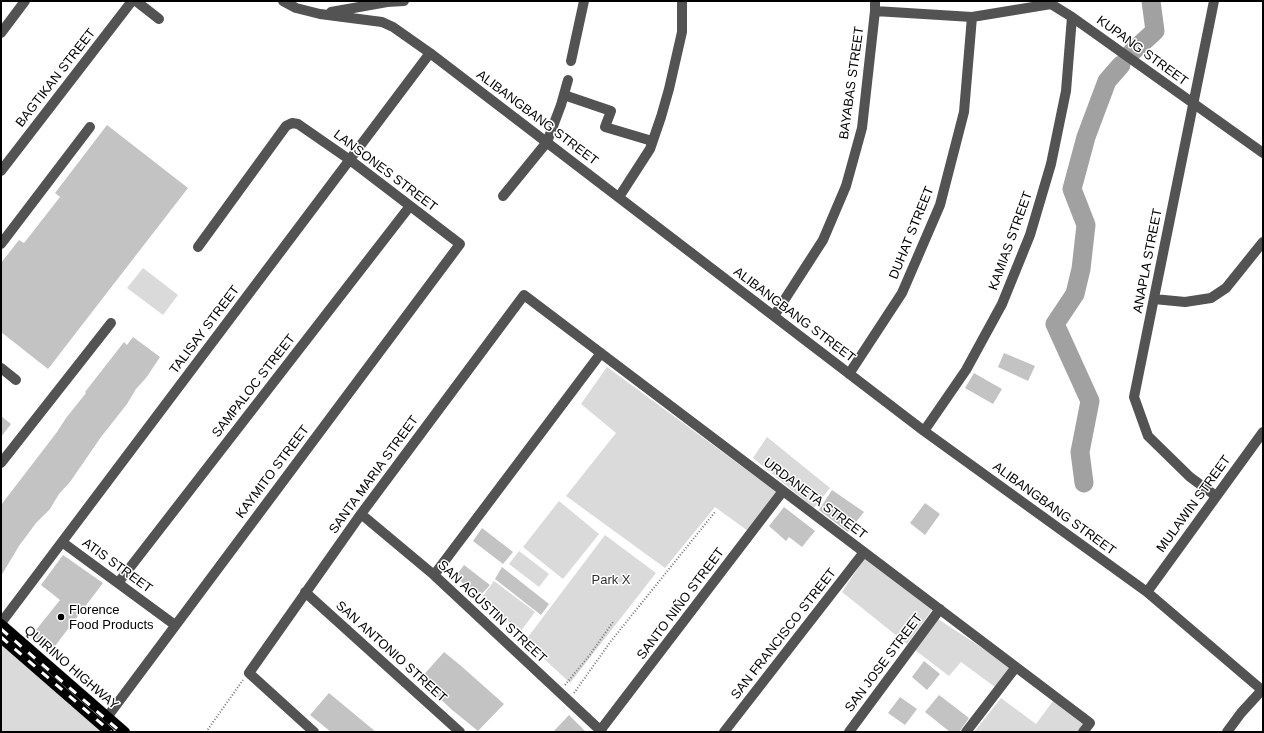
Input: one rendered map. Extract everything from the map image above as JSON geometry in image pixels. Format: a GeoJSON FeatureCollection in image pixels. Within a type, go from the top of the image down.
{"type":"FeatureCollection","features":[{"type":"Feature","properties":{"kind":"main road","name":"QUIRINO HIGHWAY"},"geometry":{"type":"LineString","coordinates":[[1,623],[125,732]]}},
{"type":"Feature","properties":{"kind":"main road","name":"QUIRINO HIGHWAY"},"geometry":{"type":"LineString","coordinates":[[1,638],[109,732]]}},
{"type":"Feature","properties":{"kind":"street"},"geometry":{"type":"LineString","coordinates":[[1,33],[25,1]]}},
{"type":"Feature","properties":{"kind":"street","name":"BAGTIKAN STREET"},"geometry":{"type":"LineString","coordinates":[[1,171],[132,1]]}},
{"type":"Feature","properties":{"kind":"street"},"geometry":{"type":"LineString","coordinates":[[136,1],[159,19]]}},
{"type":"Feature","properties":{"kind":"street","name":"ALIBANGBANG STREET"},"geometry":{"type":"LineString","coordinates":[[283,1],[296,8],[320,14],[382,22],[393,27],[430,53],[924,431],[1147,592],[1262,689]]}},
{"type":"Feature","properties":{"kind":"street"},"geometry":{"type":"LineString","coordinates":[[320,14],[387,2],[404,1]]}},
{"type":"Feature","properties":{"kind":"street"},"geometry":{"type":"LineString","coordinates":[[570,61],[584,1]]}},
{"type":"Feature","properties":{"kind":"street"},"geometry":{"type":"LineString","coordinates":[[619,197],[650,149],[669,89],[682,32],[682,1]]}},
{"type":"Feature","properties":{"kind":"street","name":"ANAPLA STREET"},"geometry":{"type":"LineString","coordinates":[[1214,1],[1134,397],[1148,436],[1190,477],[1216,496]]}},
{"type":"Feature","properties":{"kind":"street","name":"KUPANG STREET"},"geometry":{"type":"LineString","coordinates":[[875,6],[972,17],[1051,4],[1072,17],[1263,153]]}},
{"type":"Feature","properties":{"kind":"street","name":"BAYABAS STREET"},"geometry":{"type":"LineString","coordinates":[[774,316],[823,240],[846,186],[862,128],[875,6]]}},
{"type":"Feature","properties":{"kind":"street","name":"DUHAT STREET"},"geometry":{"type":"LineString","coordinates":[[849,374],[902,293],[940,205],[964,112],[972,17]]}},
{"type":"Feature","properties":{"kind":"street","name":"KAMIAS STREET"},"geometry":{"type":"LineString","coordinates":[[924,431],[966,370],[1002,304],[1030,235],[1052,164],[1066,91],[1072,17]]}},
{"type":"Feature","properties":{"kind":"street","name":"TALISAY STREET"},"geometry":{"type":"LineString","coordinates":[[1,623],[430,53]]}},
{"type":"Feature","properties":{"kind":"street"},"geometry":{"type":"LineString","coordinates":[[503,196],[547,142],[568,80]]}},
{"type":"Feature","properties":{"kind":"street"},"geometry":{"type":"LineString","coordinates":[[564,95],[611,110],[605,127],[652,142]]}},
{"type":"Feature","properties":{"kind":"street","name":"LANSONES STREET"},"geometry":{"type":"LineString","coordinates":[[198,247],[286,126],[292,123],[298,124],[350,160],[460,244]]}},
{"type":"Feature","properties":{"kind":"street"},"geometry":{"type":"LineString","coordinates":[[1,244],[90,127]]}},
{"type":"Feature","properties":{"kind":"street","name":"SAMPALOC STREET"},"geometry":{"type":"LineString","coordinates":[[118,583],[410,206]]}},
{"type":"Feature","properties":{"kind":"street"},"geometry":{"type":"LineString","coordinates":[[1154,299],[1185,302],[1211,298],[1226,288],[1263,242]]}},
{"type":"Feature","properties":{"kind":"street","name":"KAYMITO STREET"},"geometry":{"type":"LineString","coordinates":[[101,725],[460,244]]}},
{"type":"Feature","properties":{"kind":"street","name":"URDANETA STREET"},"geometry":{"type":"LineString","coordinates":[[524,296],[1090,723],[1083,732]]}},
{"type":"Feature","properties":{"kind":"street","name":"SANTA MARIA STREET"},"geometry":{"type":"LineString","coordinates":[[248,673],[361,514],[524,296]]}},
{"type":"Feature","properties":{"kind":"street"},"geometry":{"type":"LineString","coordinates":[[1,463],[111,323]]}},
{"type":"Feature","properties":{"kind":"street"},"geometry":{"type":"LineString","coordinates":[[434,575],[600,353]]}},
{"type":"Feature","properties":{"kind":"street"},"geometry":{"type":"LineString","coordinates":[[1,368],[16,380]]}},
{"type":"Feature","properties":{"kind":"street","name":"MULAWIN STREET"},"geometry":{"type":"LineString","coordinates":[[1147,592],[1263,432]]}},
{"type":"Feature","properties":{"kind":"street","name":"SANTO NIÑO STREET"},"geometry":{"type":"LineString","coordinates":[[600,732],[783,491]]}},
{"type":"Feature","properties":{"kind":"street","name":"SAN AGUSTIN STREET"},"geometry":{"type":"LineString","coordinates":[[361,514],[434,575],[569,701],[600,732]]}},
{"type":"Feature","properties":{"kind":"street","name":"ATIS STREET"},"geometry":{"type":"LineString","coordinates":[[62,542],[176,625]]}},
{"type":"Feature","properties":{"kind":"street","name":"SAN FRANCISCO STREET"},"geometry":{"type":"LineString","coordinates":[[724,732],[864,552]]}},
{"type":"Feature","properties":{"kind":"street","name":"SAN ANTONIO STREET"},"geometry":{"type":"LineString","coordinates":[[305,592],[460,732]]}},
{"type":"Feature","properties":{"kind":"street","name":"SAN JOSE STREET"},"geometry":{"type":"LineString","coordinates":[[849,732],[940,609]]}},
{"type":"Feature","properties":{"kind":"street"},"geometry":{"type":"LineString","coordinates":[[966,732],[1016,667]]}},
{"type":"Feature","properties":{"kind":"street"},"geometry":{"type":"LineString","coordinates":[[248,673],[314,732]]}},
{"type":"Feature","properties":{"kind":"street"},"geometry":{"type":"LineString","coordinates":[[1227,732],[1262,689]]}},
{"type":"Feature","properties":{"kind":"path"},"geometry":{"type":"LineString","coordinates":[[569,701],[611,641],[715,512]]}},
{"type":"Feature","properties":{"kind":"path"},"geometry":{"type":"LineString","coordinates":[[559,692],[589,656],[613,622]]}},
{"type":"Feature","properties":{"kind":"path"},"geometry":{"type":"LineString","coordinates":[[206,732],[248,673]]}},
{"type":"Feature","properties":{"kind":"green space"},"geometry":{"type":"Polygon","coordinates":[[[143,268],[178,295],[163,315],[127,288],[143,268]]]}},
{"type":"Feature","properties":{"kind":"green space"},"geometry":{"type":"Polygon","coordinates":[[[607,367],[778,493],[748,531],[715,507],[665,568],[566,496],[616,433],[581,404],[607,367]]]}},
{"type":"Feature","properties":{"kind":"green space"},"geometry":{"type":"Polygon","coordinates":[[[767,437],[830,488],[814,508],[753,458],[767,437]]]}},
{"type":"Feature","properties":{"kind":"green space"},"geometry":{"type":"Polygon","coordinates":[[[559,501],[599,534],[563,579],[523,547],[559,501]]]}},
{"type":"Feature","properties":{"kind":"green space","name":"Park X"},"geometry":{"type":"Polygon","coordinates":[[[605,535],[656,573],[570,683],[525,641],[605,535]]]}},
{"type":"Feature","properties":{"kind":"green space"},"geometry":{"type":"Polygon","coordinates":[[[519,551],[549,574],[539,587],[509,564],[519,551]]]}},
{"type":"Feature","properties":{"kind":"green space"},"geometry":{"type":"Polygon","coordinates":[[[865,558],[932,610],[907,644],[842,592],[865,558]]]}},
{"type":"Feature","properties":{"kind":"green space"},"geometry":{"type":"Polygon","coordinates":[[[494,581],[535,612],[521,631],[480,600],[494,581]]]}},
{"type":"Feature","properties":{"kind":"green space"},"geometry":{"type":"Polygon","coordinates":[[[938,619],[1011,667],[995,687],[961,662],[949,676],[915,650],[938,619]]]}},
{"type":"Feature","properties":{"kind":"green space"},"geometry":{"type":"Polygon","coordinates":[[[1,633],[116,732],[1,732],[1,633]]]}},
{"type":"Feature","properties":{"kind":"green space"},"geometry":{"type":"Polygon","coordinates":[[[1001,698],[1036,724],[1053,701],[1085,723],[1078,732],[974,732],[1001,698]]]}},
{"type":"Feature","properties":{"kind":"building"},"geometry":{"type":"Polygon","coordinates":[[[107,125],[188,188],[48,369],[1,332],[1,263],[19,240],[24,243],[60,197],[55,193],[107,125]]]}},
{"type":"Feature","properties":{"kind":"building"},"geometry":{"type":"Polygon","coordinates":[[[133,337],[160,357],[70,482],[59,494],[50,509],[36,523],[19,546],[1,576],[1,505],[124,342],[127,345],[133,337]]]}},
{"type":"Feature","properties":{"kind":"building"},"geometry":{"type":"Polygon","coordinates":[[[1004,353],[1035,366],[1028,381],[998,367],[1004,353]]]}},
{"type":"Feature","properties":{"kind":"building"},"geometry":{"type":"Polygon","coordinates":[[[974,373],[1002,389],[993,404],[965,388],[974,373]]]}},
{"type":"Feature","properties":{"kind":"building"},"geometry":{"type":"Polygon","coordinates":[[[1,416],[11,424],[1,437],[1,416]]]}},
{"type":"Feature","properties":{"kind":"building"},"geometry":{"type":"Polygon","coordinates":[[[832,490],[864,512],[848,532],[819,510],[832,490]]]}},
{"type":"Feature","properties":{"kind":"building"},"geometry":{"type":"Polygon","coordinates":[[[925,503],[940,514],[925,535],[910,523],[925,503]]]}},
{"type":"Feature","properties":{"kind":"building"},"geometry":{"type":"Polygon","coordinates":[[[784,507],[815,531],[802,547],[789,537],[786,541],[769,526],[784,507]]]}},
{"type":"Feature","properties":{"kind":"building"},"geometry":{"type":"Polygon","coordinates":[[[482,528],[513,552],[503,564],[473,541],[482,528]]]}},
{"type":"Feature","properties":{"kind":"building","name":"Florence Food Products"},"geometry":{"type":"Polygon","coordinates":[[[63,555],[103,583],[52,650],[32,635],[60,600],[41,585],[63,555]]]}},
{"type":"Feature","properties":{"kind":"building"},"geometry":{"type":"Polygon","coordinates":[[[464,565],[490,585],[480,596],[455,577],[464,565]]]}},
{"type":"Feature","properties":{"kind":"building"},"geometry":{"type":"Polygon","coordinates":[[[502,567],[549,604],[541,615],[495,579],[502,567]]]}},
{"type":"Feature","properties":{"kind":"building"},"geometry":{"type":"Polygon","coordinates":[[[444,652],[504,704],[478,731],[451,709],[420,679],[444,652]]]}},
{"type":"Feature","properties":{"kind":"building"},"geometry":{"type":"Polygon","coordinates":[[[924,661],[940,674],[927,690],[912,677],[924,661]]]}},
{"type":"Feature","properties":{"kind":"building"},"geometry":{"type":"Polygon","coordinates":[[[329,693],[376,732],[331,732],[310,715],[329,693]]]}},
{"type":"Feature","properties":{"kind":"building"},"geometry":{"type":"Polygon","coordinates":[[[939,695],[969,718],[959,732],[950,732],[925,712],[939,695]]]}},
{"type":"Feature","properties":{"kind":"building"},"geometry":{"type":"Polygon","coordinates":[[[900,697],[917,709],[905,725],[888,713],[900,697]]]}},
{"type":"Feature","properties":{"kind":"building"},"geometry":{"type":"Polygon","coordinates":[[[569,715],[586,732],[553,732],[569,715]]]}},
{"type":"Feature","properties":{"kind":"waterway"},"geometry":{"type":"LineString","coordinates":[[1132,52],[1155,31],[1151,1]]}},
{"type":"Feature","properties":{"kind":"waterway"},"geometry":{"type":"LineString","coordinates":[[1084,483],[1080,452],[1090,401],[1055,324],[1075,294],[1081,269],[1086,225],[1072,189],[1086,137],[1107,81],[1121,65]]}},
{"type":"Feature","properties":{"kind":"railway"},"geometry":{"type":"LineString","coordinates":[[1,629],[121,732]]}},
{"type":"Feature","properties":{"kind":"railway"},"geometry":{"type":"LineString","coordinates":[[1,637],[111,732]]}},
{"type":"Feature","properties":{"kind":"place","name":"Florence Food Products"},"geometry":{"type":"Point","coordinates":[61,617]}}]}
